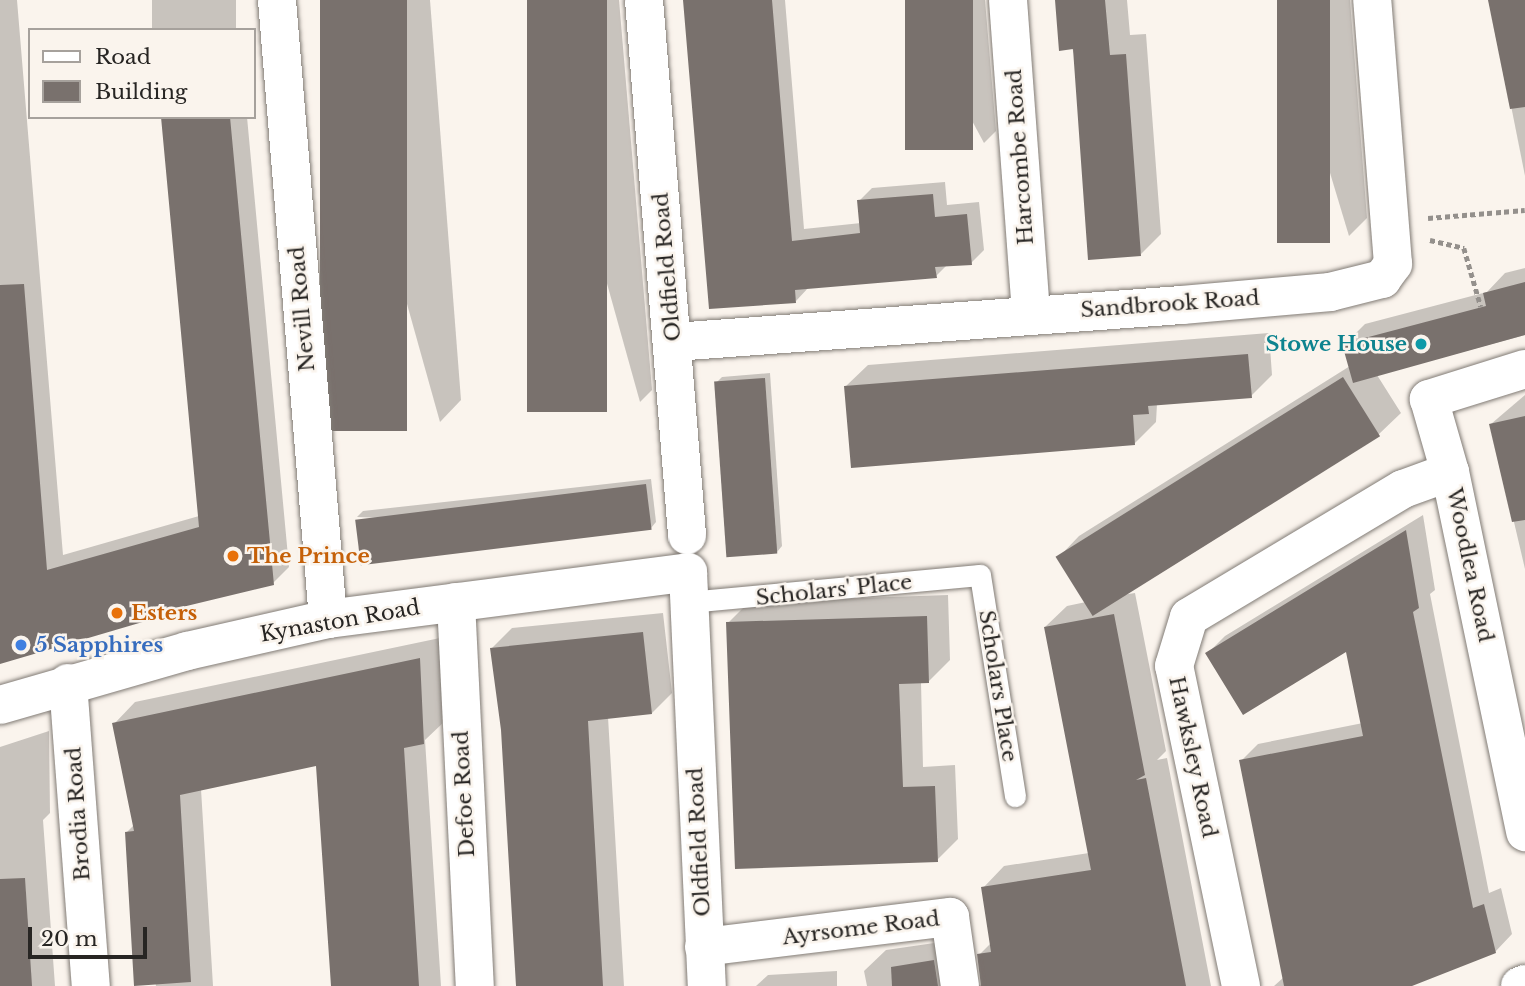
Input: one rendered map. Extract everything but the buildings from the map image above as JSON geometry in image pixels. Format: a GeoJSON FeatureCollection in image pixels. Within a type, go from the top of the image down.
{"type":"FeatureCollection","features":[{"type":"Feature","properties":{"kind":"street","name":"Nevill Road"},"geometry":{"type":"LineString","coordinates":[[277,0],[328,619]]}},
{"type":"Feature","properties":{"kind":"street","name":"Oldfield Road"},"geometry":{"type":"LineString","coordinates":[[643,0],[674,342],[687,535]]}},
{"type":"Feature","properties":{"kind":"street","name":"Harcombe Road"},"geometry":{"type":"LineString","coordinates":[[1007,0],[1031,313]]}},
{"type":"Feature","properties":{"kind":"street","name":"Sandbrook Road"},"geometry":{"type":"LineString","coordinates":[[674,342],[1330,292],[1382,279],[1393,264],[1372,0]]}},
{"type":"Feature","properties":{"kind":"street","name":"Woodlea Road"},"geometry":{"type":"LineString","coordinates":[[1525,369],[1429,399],[1450,472],[1525,831]]}},
{"type":"Feature","properties":{"kind":"street","name":"Hawksley Road"},"geometry":{"type":"LineString","coordinates":[[1241,986],[1174,666],[1189,617],[1403,489],[1450,472]]}},
{"type":"Feature","properties":{"kind":"street","name":"Kynaston Road"},"geometry":{"type":"LineString","coordinates":[[0,705],[68,683],[328,619],[456,603],[688,587]]}},
{"type":"Feature","properties":{"kind":"street","name":"Oldfield Road"},"geometry":{"type":"LineString","coordinates":[[688,587],[707,986]]}},
{"type":"Feature","properties":{"kind":"street","name":"Defoe Road"},"geometry":{"type":"LineString","coordinates":[[456,603],[475,986]]}},
{"type":"Feature","properties":{"kind":"street","name":"Brodia Road"},"geometry":{"type":"LineString","coordinates":[[68,683],[91,986]]}},
{"type":"Feature","properties":{"kind":"street","name":"Ayrsome Road"},"geometry":{"type":"LineString","coordinates":[[704,947],[950,917],[960,986]]}},
{"type":"Feature","properties":{"kind":"street"},"geometry":{"type":"LineString","coordinates":[[1520,986],[1525,984]]}},
{"type":"Feature","properties":{"kind":"lane","name":"Scholars' Place"},"geometry":{"type":"LineString","coordinates":[[688,587],[980,575]]}},
{"type":"Feature","properties":{"kind":"lane","name":"Scholars Place"},"geometry":{"type":"LineString","coordinates":[[980,575],[1015,796]]}},
{"type":"Feature","properties":{"kind":"path"},"geometry":{"type":"LineString","coordinates":[[1391,219],[1484,216],[1525,210]]}},
{"type":"Feature","properties":{"kind":"path"},"geometry":{"type":"LineString","coordinates":[[1455,246],[1464,247],[1481,307]]}},
{"type":"Feature","properties":{"kind":"place","name":"Stowe House"},"geometry":{"type":"Point","coordinates":[1421,344]}},
{"type":"Feature","properties":{"kind":"place","name":"The Prince"},"geometry":{"type":"Point","coordinates":[233,556]}},
{"type":"Feature","properties":{"kind":"place","name":"Esters"},"geometry":{"type":"Point","coordinates":[117,613]}},
{"type":"Feature","properties":{"kind":"place","name":"5 Sapphires"},"geometry":{"type":"Point","coordinates":[21,645]}}]}
